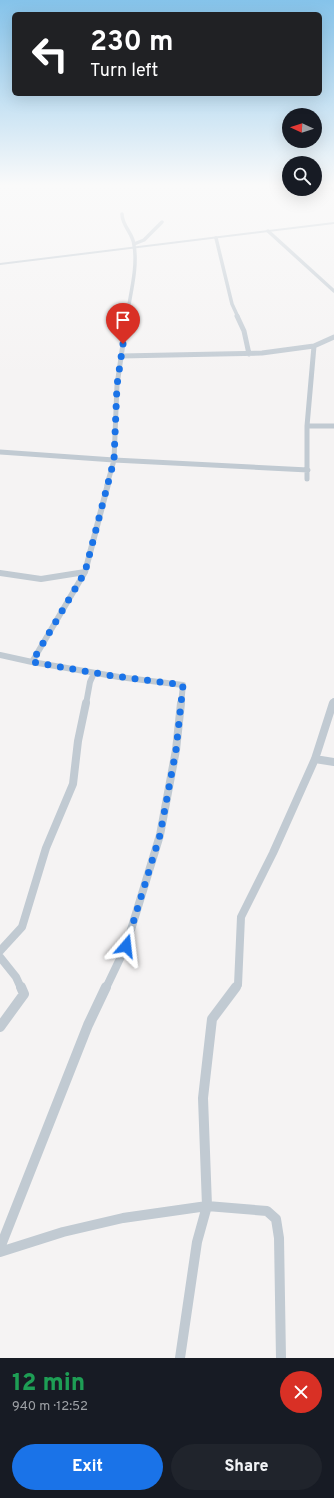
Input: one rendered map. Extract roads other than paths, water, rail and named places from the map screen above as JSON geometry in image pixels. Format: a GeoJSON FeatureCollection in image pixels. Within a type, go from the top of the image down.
{"type":"FeatureCollection","features":[{"type":"Feature","properties":{"kind":"street"},"geometry":{"type":"LineString","coordinates":[[0,264],[101,250]]}},
{"type":"Feature","properties":{"kind":"street"},"geometry":{"type":"LineString","coordinates":[[32,662],[85,572],[114,460],[117,385],[135,267],[134,250]]}},
{"type":"Feature","properties":{"kind":"street"},"geometry":{"type":"LineString","coordinates":[[219,250],[232,304],[244,331],[249,354]]}},
{"type":"Feature","properties":{"kind":"street"},"geometry":{"type":"LineString","coordinates":[[289,250],[334,291]]}},
{"type":"Feature","properties":{"kind":"street"},"geometry":{"type":"LineString","coordinates":[[121,356],[249,354],[314,346],[334,337]]}},
{"type":"Feature","properties":{"kind":"street"},"geometry":{"type":"LineString","coordinates":[[307,479],[307,426],[314,346]]}},
{"type":"Feature","properties":{"kind":"street"},"geometry":{"type":"LineString","coordinates":[[307,426],[334,426]]}},
{"type":"Feature","properties":{"kind":"street"},"geometry":{"type":"LineString","coordinates":[[0,452],[114,460],[308,470]]}},
{"type":"Feature","properties":{"kind":"street"},"geometry":{"type":"LineString","coordinates":[[0,573],[41,579],[85,572]]}},
{"type":"Feature","properties":{"kind":"street"},"geometry":{"type":"LineString","coordinates":[[0,655],[94,673],[183,685],[176,750],[160,835],[126,946],[88,1025],[0,1248]]}},
{"type":"Feature","properties":{"kind":"street"},"geometry":{"type":"LineString","coordinates":[[0,951],[22,927],[46,848],[73,784],[78,741],[90,682],[94,673]]}},
{"type":"Feature","properties":{"kind":"street"},"geometry":{"type":"LineString","coordinates":[[180,1358],[197,1242],[207,1206],[203,1098],[212,1019],[238,985],[241,917],[273,853],[314,759],[334,701]]}},
{"type":"Feature","properties":{"kind":"street"},"geometry":{"type":"LineString","coordinates":[[314,759],[334,762]]}},
{"type":"Feature","properties":{"kind":"street"},"geometry":{"type":"LineString","coordinates":[[0,957],[16,977],[24,994],[0,1027]]}},
{"type":"Feature","properties":{"kind":"street"},"geometry":{"type":"LineString","coordinates":[[0,1252],[63,1232],[123,1218],[207,1206],[266,1211],[276,1219],[279,1238],[281,1358]]}}]}
